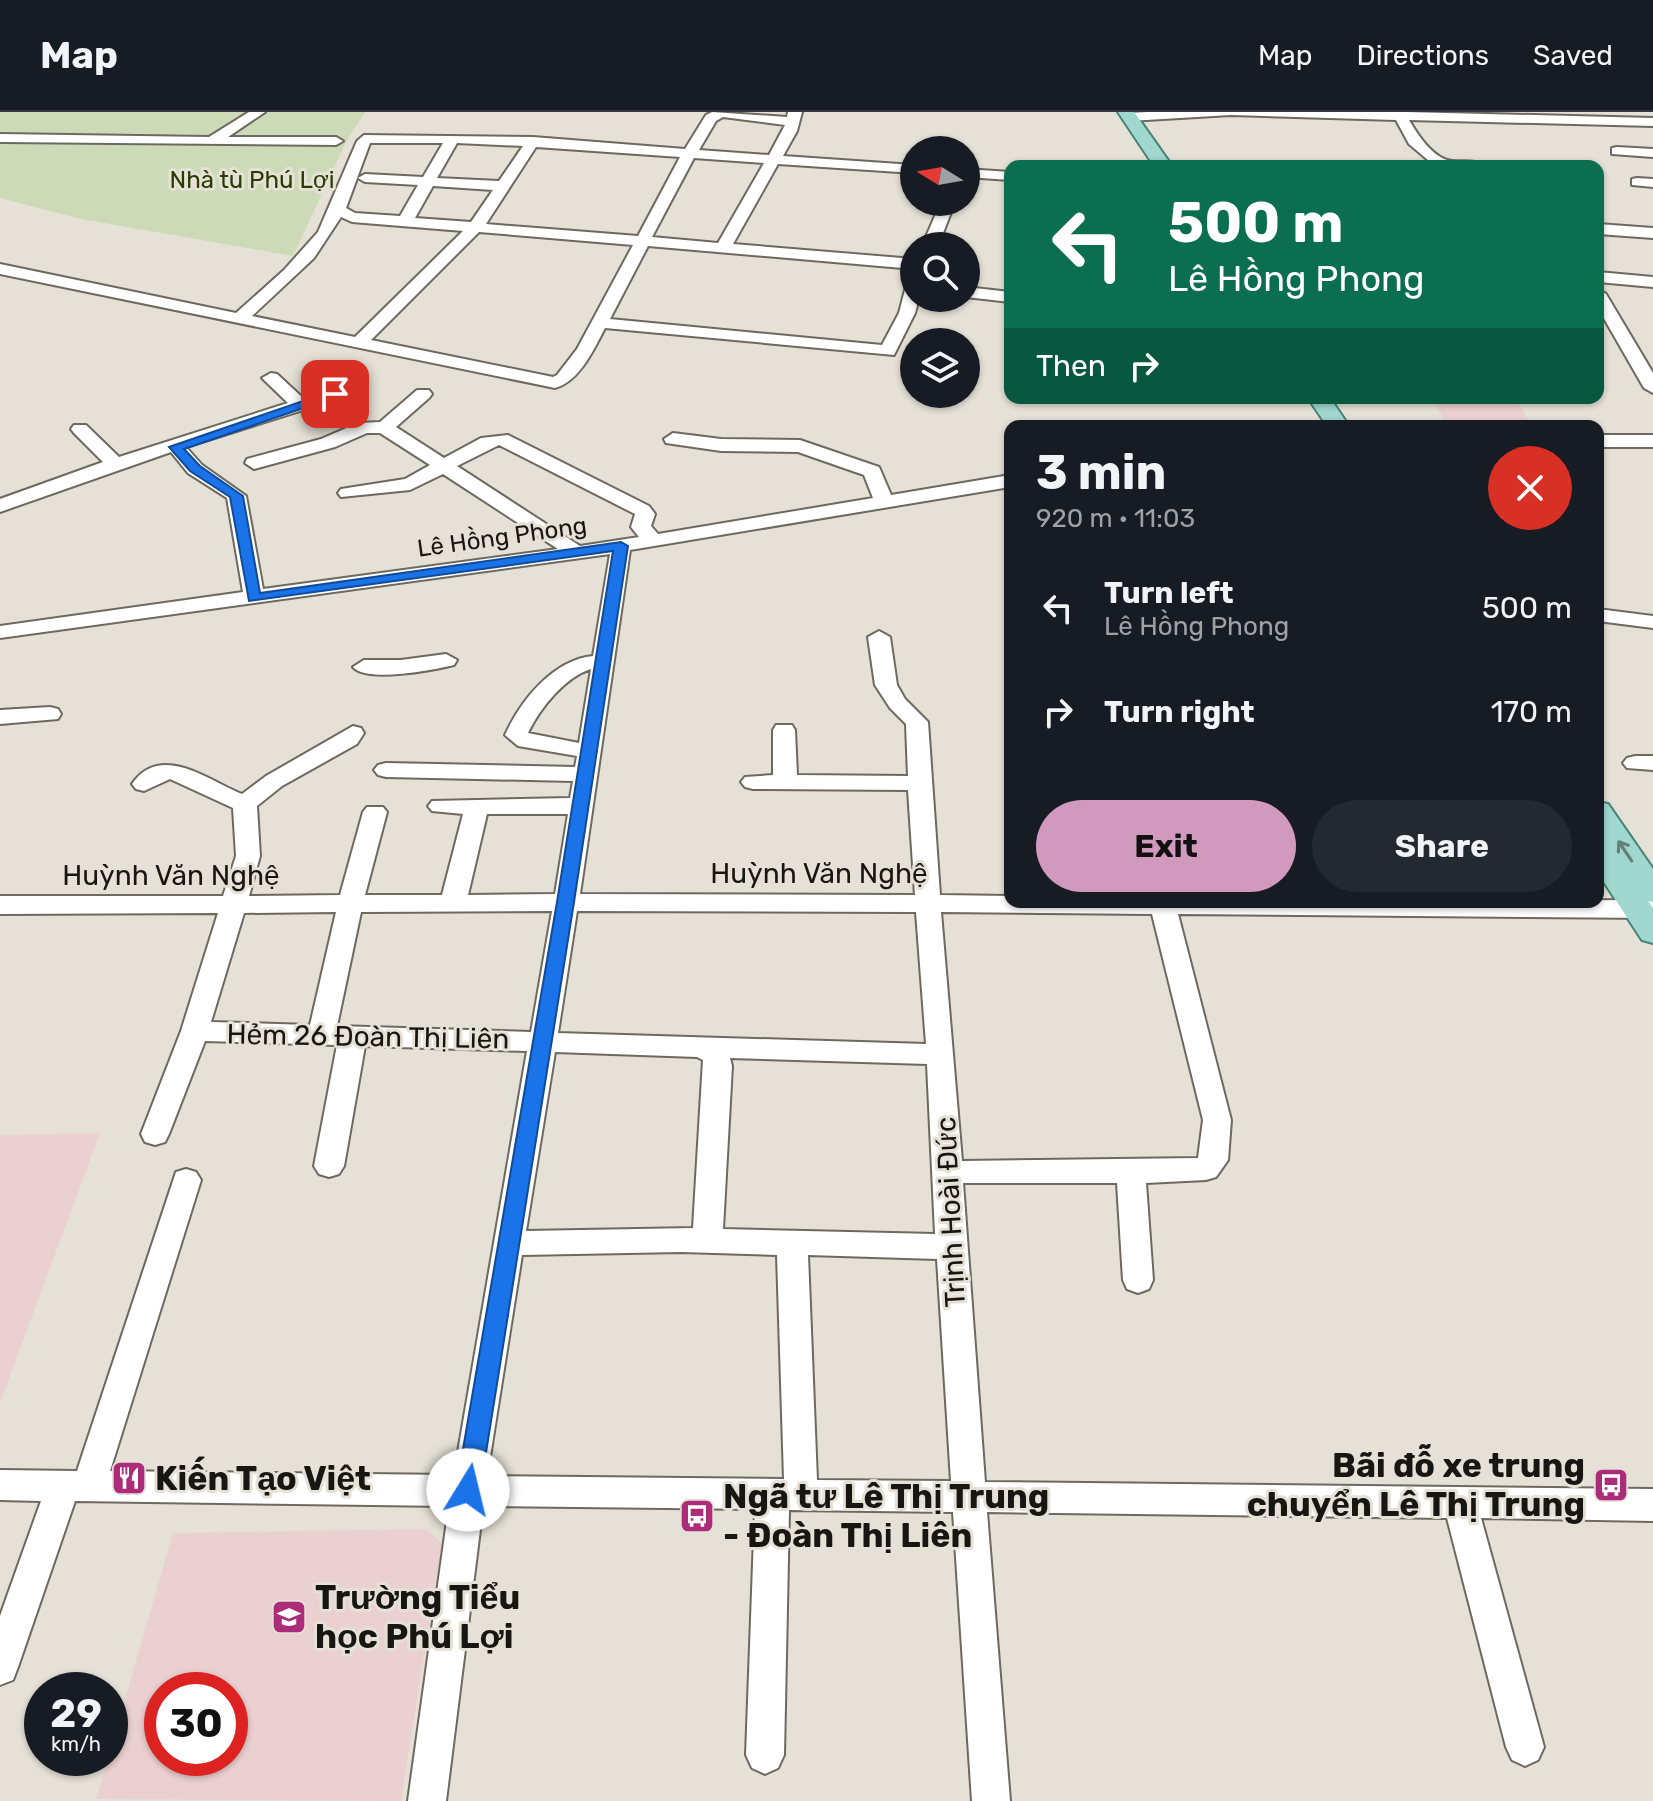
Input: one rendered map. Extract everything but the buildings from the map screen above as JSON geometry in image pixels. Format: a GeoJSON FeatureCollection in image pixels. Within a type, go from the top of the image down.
{"type":"FeatureCollection","features":[{"type":"Feature","properties":{"kind":"main road"},"geometry":{"type":"LineString","coordinates":[[1120,115],[1143,160]]}},
{"type":"Feature","properties":{"kind":"main road"},"geometry":{"type":"LineString","coordinates":[[1120,115],[1158,160]]}},
{"type":"Feature","properties":{"kind":"main road"},"geometry":{"type":"LineString","coordinates":[[1604,823],[1649,911]]}},
{"type":"Feature","properties":{"kind":"main road"},"geometry":{"type":"LineString","coordinates":[[1604,857],[1649,911]]}},
{"type":"Feature","properties":{"kind":"street"},"geometry":{"type":"LineString","coordinates":[[212,141],[258,112]]}},
{"type":"Feature","properties":{"kind":"street"},"geometry":{"type":"LineString","coordinates":[[0,269],[553,383],[563,379],[585,350],[711,118],[722,112],[794,117],[722,249]]}},
{"type":"Feature","properties":{"kind":"street"},"geometry":{"type":"LineString","coordinates":[[1120,115],[1227,112]]}},
{"type":"Feature","properties":{"kind":"street"},"geometry":{"type":"LineString","coordinates":[[1235,112],[1586,116],[1653,122]]}},
{"type":"Feature","properties":{"kind":"street"},"geometry":{"type":"LineString","coordinates":[[1399,113],[1414,141],[1437,160]]}},
{"type":"Feature","properties":{"kind":"street"},"geometry":{"type":"LineString","coordinates":[[0,138],[336,141]]}},
{"type":"Feature","properties":{"kind":"street"},"geometry":{"type":"LineString","coordinates":[[406,220],[453,138]]}},
{"type":"Feature","properties":{"kind":"street"},"geometry":{"type":"LineString","coordinates":[[240,318],[318,243],[337,209],[366,139],[533,141],[900,168]]}},
{"type":"Feature","properties":{"kind":"street"},"geometry":{"type":"LineString","coordinates":[[361,341],[475,228],[533,141]]}},
{"type":"Feature","properties":{"kind":"street"},"geometry":{"type":"LineString","coordinates":[[1617,151],[1653,153]]}},
{"type":"Feature","properties":{"kind":"street"},"geometry":{"type":"LineString","coordinates":[[980,174],[1004,176]]}},
{"type":"Feature","properties":{"kind":"street"},"geometry":{"type":"LineString","coordinates":[[365,178],[503,186]]}},
{"type":"Feature","properties":{"kind":"street"},"geometry":{"type":"LineString","coordinates":[[1637,182],[1653,183]]}},
{"type":"Feature","properties":{"kind":"street"},"geometry":{"type":"LineString","coordinates":[[337,209],[352,217],[900,263]]}},
{"type":"Feature","properties":{"kind":"street"},"geometry":{"type":"LineString","coordinates":[[1604,229],[1653,233]]}},
{"type":"Feature","properties":{"kind":"street"},"geometry":{"type":"LineString","coordinates":[[1604,278],[1653,282]]}},
{"type":"Feature","properties":{"kind":"street"},"geometry":{"type":"LineString","coordinates":[[980,294],[1004,296]]}},
{"type":"Feature","properties":{"kind":"street"},"geometry":{"type":"LineString","coordinates":[[600,323],[888,351],[907,312]]}},
{"type":"Feature","properties":{"kind":"street"},"geometry":{"type":"LineString","coordinates":[[1605,319],[1653,388]]}},
{"type":"Feature","properties":{"kind":"street"},"geometry":{"type":"LineString","coordinates":[[271,378],[299,404]]}},
{"type":"Feature","properties":{"kind":"street"},"geometry":{"type":"LineString","coordinates":[[0,506],[351,389]]}},
{"type":"Feature","properties":{"kind":"street"},"geometry":{"type":"LineString","coordinates":[[384,428],[423,394]]}},
{"type":"Feature","properties":{"kind":"street"},"geometry":{"type":"LineString","coordinates":[[254,463],[328,443],[364,427],[384,428],[576,552]]}},
{"type":"Feature","properties":{"kind":"street"},"geometry":{"type":"LineString","coordinates":[[80,429],[116,465]]}},
{"type":"Feature","properties":{"kind":"street"},"geometry":{"type":"LineString","coordinates":[[1604,434],[1653,435]]}},
{"type":"Feature","properties":{"kind":"street"},"geometry":{"type":"LineString","coordinates":[[348,493],[410,484],[488,442],[501,439],[642,510],[645,514],[641,527],[653,540]]}},
{"type":"Feature","properties":{"kind":"street"},"geometry":{"type":"LineString","coordinates":[[673,439],[721,445],[800,446],[872,471],[884,502]]}},
{"type":"Feature","properties":{"kind":"street"},"geometry":{"type":"LineString","coordinates":[[1604,441],[1653,441]]}},
{"type":"Feature","properties":{"kind":"street"},"geometry":{"type":"LineString","coordinates":[[176,447],[195,469],[236,496],[254,598]]}},
{"type":"Feature","properties":{"kind":"street","name":"Lê Hồng Phong"},"geometry":{"type":"LineString","coordinates":[[0,632],[576,552],[621,551],[653,540],[1004,482]]}},
{"type":"Feature","properties":{"kind":"street","name":"Lê Hồng Phong"},"geometry":{"type":"LineString","coordinates":[[0,641],[1004,492]]}},
{"type":"Feature","properties":{"kind":"street"},"geometry":{"type":"LineString","coordinates":[[427,1801],[468,1490],[621,551]]}},
{"type":"Feature","properties":{"kind":"street"},"geometry":{"type":"LineString","coordinates":[[1604,616],[1653,622]]}},
{"type":"Feature","properties":{"kind":"street","name":"Trịnh Hoài Đức"},"geometry":{"type":"LineString","coordinates":[[879,637],[882,680],[903,711],[917,722],[927,904],[949,1172],[951,1247],[991,1801]]}},
{"type":"Feature","properties":{"kind":"street"},"geometry":{"type":"LineString","coordinates":[[364,667],[401,667],[446,660]]}},
{"type":"Feature","properties":{"kind":"street"},"geometry":{"type":"LineString","coordinates":[[587,763],[516,735],[539,702],[559,681],[577,666],[601,662]]}},
{"type":"Feature","properties":{"kind":"street"},"geometry":{"type":"LineString","coordinates":[[0,717],[50,714]]}},
{"type":"Feature","properties":{"kind":"street"},"geometry":{"type":"LineString","coordinates":[[784,730],[785,782]]}},
{"type":"Feature","properties":{"kind":"street"},"geometry":{"type":"LineString","coordinates":[[245,804],[274,781],[349,739],[353,733]]}},
{"type":"Feature","properties":{"kind":"street"},"geometry":{"type":"LineString","coordinates":[[386,770],[587,763]]}},
{"type":"Feature","properties":{"kind":"street"},"geometry":{"type":"LineString","coordinates":[[144,784],[162,772],[174,771],[202,787],[245,804]]}},
{"type":"Feature","properties":{"kind":"street"},"geometry":{"type":"LineString","coordinates":[[753,782],[919,783]]}},
{"type":"Feature","properties":{"kind":"street"},"geometry":{"type":"LineString","coordinates":[[155,1134],[195,1031],[248,856],[245,804]]}},
{"type":"Feature","properties":{"kind":"street"},"geometry":{"type":"LineString","coordinates":[[440,806],[581,806]]}},
{"type":"Feature","properties":{"kind":"street"},"geometry":{"type":"LineString","coordinates":[[453,903],[477,806]]}},
{"type":"Feature","properties":{"kind":"street"},"geometry":{"type":"LineString","coordinates":[[322,1034],[350,904],[375,812]]}},
{"type":"Feature","properties":{"kind":"street","name":"Huỳnh Văn Nghệ"},"geometry":{"type":"LineString","coordinates":[[0,905],[566,902],[1004,904]]}},
{"type":"Feature","properties":{"kind":"street"},"geometry":{"type":"LineString","coordinates":[[949,1172],[1206,1169],[1214,1160],[1217,1120],[1164,908]]}},
{"type":"Feature","properties":{"kind":"street","name":"Huỳnh Văn Nghệ"},"geometry":{"type":"LineString","coordinates":[[1549,908],[1649,911]]}},
{"type":"Feature","properties":{"kind":"street","name":"Hẻm 26 Đoàn Thị Liên"},"geometry":{"type":"LineString","coordinates":[[195,1031],[939,1054]]}},
{"type":"Feature","properties":{"kind":"street"},"geometry":{"type":"LineString","coordinates":[[329,1166],[353,1035]]}},
{"type":"Feature","properties":{"kind":"street"},"geometry":{"type":"LineString","coordinates":[[701,1047],[715,1054],[718,1066],[707,1240]]}},
{"type":"Feature","properties":{"kind":"street"},"geometry":{"type":"LineString","coordinates":[[1131,1171],[1138,1280]]}},
{"type":"Feature","properties":{"kind":"street"},"geometry":{"type":"LineString","coordinates":[[0,1667],[76,1485],[186,1180]]}},
{"type":"Feature","properties":{"kind":"street"},"geometry":{"type":"LineString","coordinates":[[509,1243],[707,1240],[951,1247]]}},
{"type":"Feature","properties":{"kind":"street"},"geometry":{"type":"LineString","coordinates":[[765,1755],[786,1496],[792,1241]]}},
{"type":"Feature","properties":{"kind":"street"},"geometry":{"type":"LineString","coordinates":[[0,1485],[1653,1505]]}},
{"type":"Feature","properties":{"kind":"street"},"geometry":{"type":"LineString","coordinates":[[1460,1503],[1525,1747]]}},
{"type":"Feature","properties":{"kind":"shaded area"},"geometry":{"type":"Polygon","coordinates":[[[1436,404],[1519,404],[1528,420],[1444,420],[1436,404]]]}},
{"type":"Feature","properties":{"kind":"shaded area"},"geometry":{"type":"Polygon","coordinates":[[[100,1133],[0,1403],[0,1135],[100,1133]]]}},
{"type":"Feature","properties":{"kind":"shaded area","name":"Trường Tiểu học Phú Lợi"},"geometry":{"type":"Polygon","coordinates":[[[427,1529],[442,1544],[401,1801],[96,1799],[103,1776],[128,1776],[128,1688],[173,1533],[427,1529]]]}},
{"type":"Feature","properties":{"kind":"green space","name":"Nhà tù Phú Lợi"},"geometry":{"type":"Polygon","coordinates":[[[0,112],[365,112],[345,144],[293,256],[81,219],[0,198],[0,112]]]}},
{"type":"Feature","properties":{"kind":"place","name":"Kiến Tạo Việt"},"geometry":{"type":"Point","coordinates":[129,1478]}},
{"type":"Feature","properties":{"kind":"place","name":"Bãi đỗ xe trung chuyển Lê Thị Trung"},"geometry":{"type":"Point","coordinates":[1611,1485]}},
{"type":"Feature","properties":{"kind":"place","name":"Ngã tư Lê Thị Trung - Đoàn Thị Liên"},"geometry":{"type":"Point","coordinates":[697,1516]}},
{"type":"Feature","properties":{"kind":"place","name":"Trường Tiểu học Phú Lợi"},"geometry":{"type":"Point","coordinates":[289,1617]}},
{"type":"Feature","properties":{"kind":"route"},"geometry":{"type":"LineString","coordinates":[[335,394],[176,447],[195,469],[236,496],[254,598],[621,546],[566,902],[540,1040],[468,1490]]}}]}
